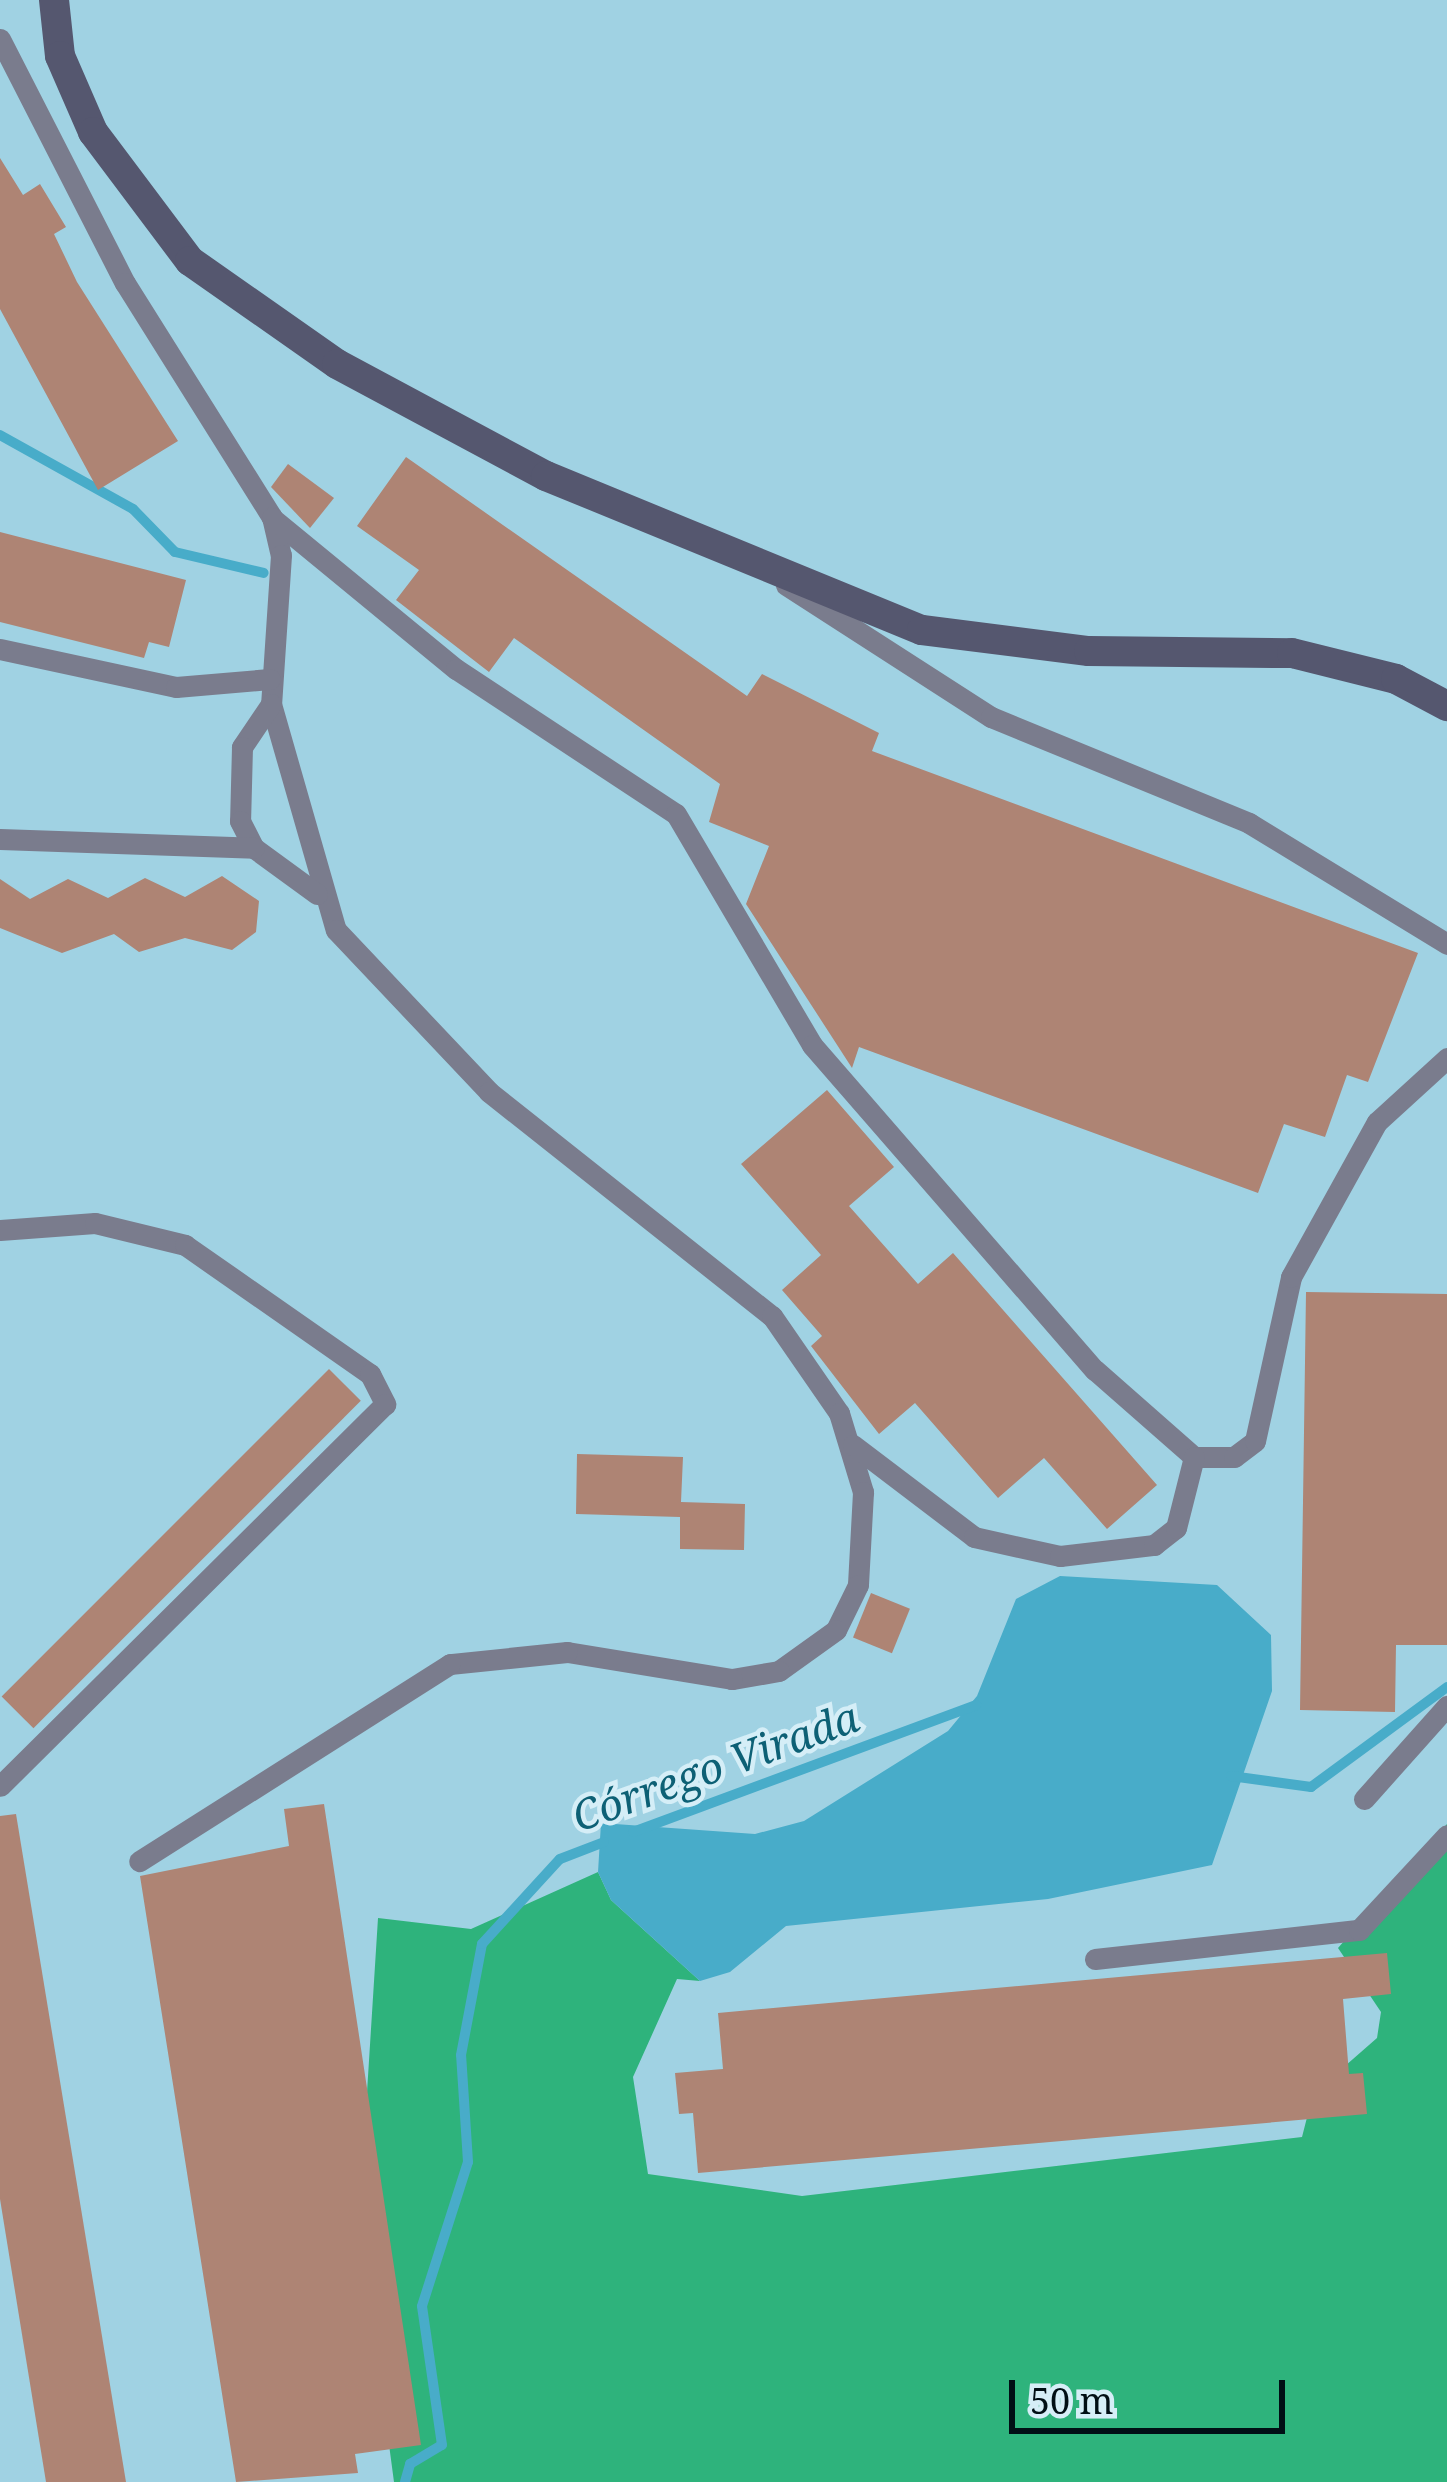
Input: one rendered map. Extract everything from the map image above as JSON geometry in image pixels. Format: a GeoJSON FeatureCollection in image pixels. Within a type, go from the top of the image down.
{"type":"FeatureCollection","features":[{"type":"Feature","properties":{"kind":"street"},"geometry":{"type":"LineString","coordinates":[[54,0],[60,56],[93,132],[190,261],[337,364],[546,476],[771,575],[922,630],[1069,650],[1292,653],[1396,679],[1447,706]]}},
{"type":"Feature","properties":{"kind":"lane"},"geometry":{"type":"LineString","coordinates":[[0,39],[125,283],[272,517],[456,669],[676,814],[812,1045],[1095,1370],[1194,1456],[1234,1457],[1255,1441],[1291,1276],[1377,1122],[1447,1058]]}},
{"type":"Feature","properties":{"kind":"lane"},"geometry":{"type":"LineString","coordinates":[[272,517],[280,595],[271,704],[303,794],[317,894]]}},
{"type":"Feature","properties":{"kind":"lane"},"geometry":{"type":"LineString","coordinates":[[771,575],[991,718],[1249,823],[1447,944]]}},
{"type":"Feature","properties":{"kind":"lane"},"geometry":{"type":"LineString","coordinates":[[0,650],[176,687],[270,679]]}},
{"type":"Feature","properties":{"kind":"lane"},"geometry":{"type":"LineString","coordinates":[[254,848],[235,795],[242,747],[271,704]]}},
{"type":"Feature","properties":{"kind":"lane"},"geometry":{"type":"LineString","coordinates":[[0,838],[254,848],[317,894],[359,963],[489,1092],[772,1316],[815,1368],[852,1445],[863,1492],[859,1585],[812,1653],[732,1679],[567,1652],[451,1664],[139,1862]]}},
{"type":"Feature","properties":{"kind":"lane"},"geometry":{"type":"LineString","coordinates":[[0,1230],[95,1223],[185,1246],[370,1374],[385,1404],[0,1786]]}},
{"type":"Feature","properties":{"kind":"lane"},"geometry":{"type":"LineString","coordinates":[[852,1445],[974,1537],[1060,1556],[1154,1544],[1185,1508],[1194,1456]]}},
{"type":"Feature","properties":{"kind":"lane"},"geometry":{"type":"LineString","coordinates":[[1364,1799],[1447,1706]]}},
{"type":"Feature","properties":{"kind":"lane"},"geometry":{"type":"LineString","coordinates":[[1095,1959],[1359,1930],[1447,1835]]}},
{"type":"Feature","properties":{"kind":"green space"},"geometry":{"type":"Polygon","coordinates":[[[1447,1824],[1447,2482],[394,2482],[359,2219],[378,1918],[471,1929],[598,1872],[611,1900],[700,1981],[677,1979],[633,2077],[648,2174],[802,2196],[1302,2137],[1313,2094],[1377,2038],[1381,2012],[1338,1948],[1447,1824]]]}},
{"type":"Feature","properties":{"kind":"water"},"geometry":{"type":"Polygon","coordinates":[[[1060,1576],[1217,1585],[1271,1635],[1272,1691],[1212,1865],[1048,1899],[786,1926],[730,1972],[700,1981],[611,1900],[598,1872],[601,1823],[755,1834],[804,1821],[948,1731],[977,1696],[1016,1599],[1060,1576]]]}},
{"type":"Feature","properties":{"kind":"building"},"geometry":{"type":"Polygon","coordinates":[[[0,158],[23,195],[40,184],[66,227],[54,234],[77,282],[178,441],[98,490],[0,309],[0,158]]]}},
{"type":"Feature","properties":{"kind":"building"},"geometry":{"type":"Polygon","coordinates":[[[406,457],[747,696],[762,674],[879,733],[872,751],[1418,953],[1368,1082],[1347,1075],[1325,1137],[1284,1124],[1258,1193],[859,1047],[852,1068],[746,904],[769,846],[709,822],[720,784],[514,638],[489,672],[396,600],[419,570],[357,526],[406,457]]]}},
{"type":"Feature","properties":{"kind":"building"},"geometry":{"type":"Polygon","coordinates":[[[288,464],[334,498],[310,528],[271,487],[288,464]]]}},
{"type":"Feature","properties":{"kind":"building"},"geometry":{"type":"Polygon","coordinates":[[[0,532],[186,580],[169,647],[149,642],[144,658],[0,622],[0,532]]]}},
{"type":"Feature","properties":{"kind":"building"},"geometry":{"type":"Polygon","coordinates":[[[222,876],[259,901],[256,932],[232,950],[185,938],[139,952],[114,934],[62,953],[0,928],[0,879],[30,899],[68,879],[108,898],[145,878],[185,897],[222,876]]]}},
{"type":"Feature","properties":{"kind":"building"},"geometry":{"type":"Polygon","coordinates":[[[827,1090],[894,1167],[849,1206],[918,1284],[953,1253],[1157,1485],[1107,1529],[1044,1458],[998,1498],[915,1403],[879,1434],[811,1346],[822,1336],[782,1290],[821,1255],[741,1164],[827,1090]]]}},
{"type":"Feature","properties":{"kind":"building"},"geometry":{"type":"Polygon","coordinates":[[[1306,1292],[1447,1294],[1447,1645],[1396,1645],[1395,1712],[1300,1710],[1306,1292]]]}},
{"type":"Feature","properties":{"kind":"building"},"geometry":{"type":"Polygon","coordinates":[[[329,1369],[361,1401],[33,1728],[2,1696],[329,1369]]]}},
{"type":"Feature","properties":{"kind":"building"},"geometry":{"type":"Polygon","coordinates":[[[577,1454],[683,1457],[681,1502],[745,1504],[744,1550],[680,1549],[680,1517],[576,1514],[577,1454]]]}},
{"type":"Feature","properties":{"kind":"building"},"geometry":{"type":"Polygon","coordinates":[[[871,1593],[910,1609],[892,1653],[853,1638],[871,1593]]]}},
{"type":"Feature","properties":{"kind":"building"},"geometry":{"type":"Polygon","coordinates":[[[324,1804],[421,2445],[355,2454],[358,2473],[236,2482],[140,1876],[289,1846],[284,1809],[324,1804]]]}},
{"type":"Feature","properties":{"kind":"building"},"geometry":{"type":"Polygon","coordinates":[[[16,1814],[126,2482],[46,2482],[0,2199],[0,1816],[16,1814]]]}},
{"type":"Feature","properties":{"kind":"building"},"geometry":{"type":"Polygon","coordinates":[[[1387,1953],[1391,1994],[1343,1999],[1349,2074],[1363,2073],[1367,2114],[698,2173],[693,2113],[679,2114],[675,2073],[723,2069],[718,2013],[1387,1953]]]}},
{"type":"Feature","properties":{"kind":"waterway","name":"Córrego Virada"},"geometry":{"type":"LineString","coordinates":[[0,435],[133,509],[175,552],[264,573]]}},
{"type":"Feature","properties":{"kind":"waterway"},"geometry":{"type":"LineString","coordinates":[[1231,1776],[1311,1787],[1447,1687]]}},
{"type":"Feature","properties":{"kind":"waterway","name":"Córrego Virada"},"geometry":{"type":"LineString","coordinates":[[633,1832],[976,1705]]}},
{"type":"Feature","properties":{"kind":"waterway","name":"Córrego Virada"},"geometry":{"type":"LineString","coordinates":[[405,2482],[410,2464],[442,2445],[422,2306],[468,2162],[461,2055],[482,1944],[560,1859],[604,1842]]}}]}
